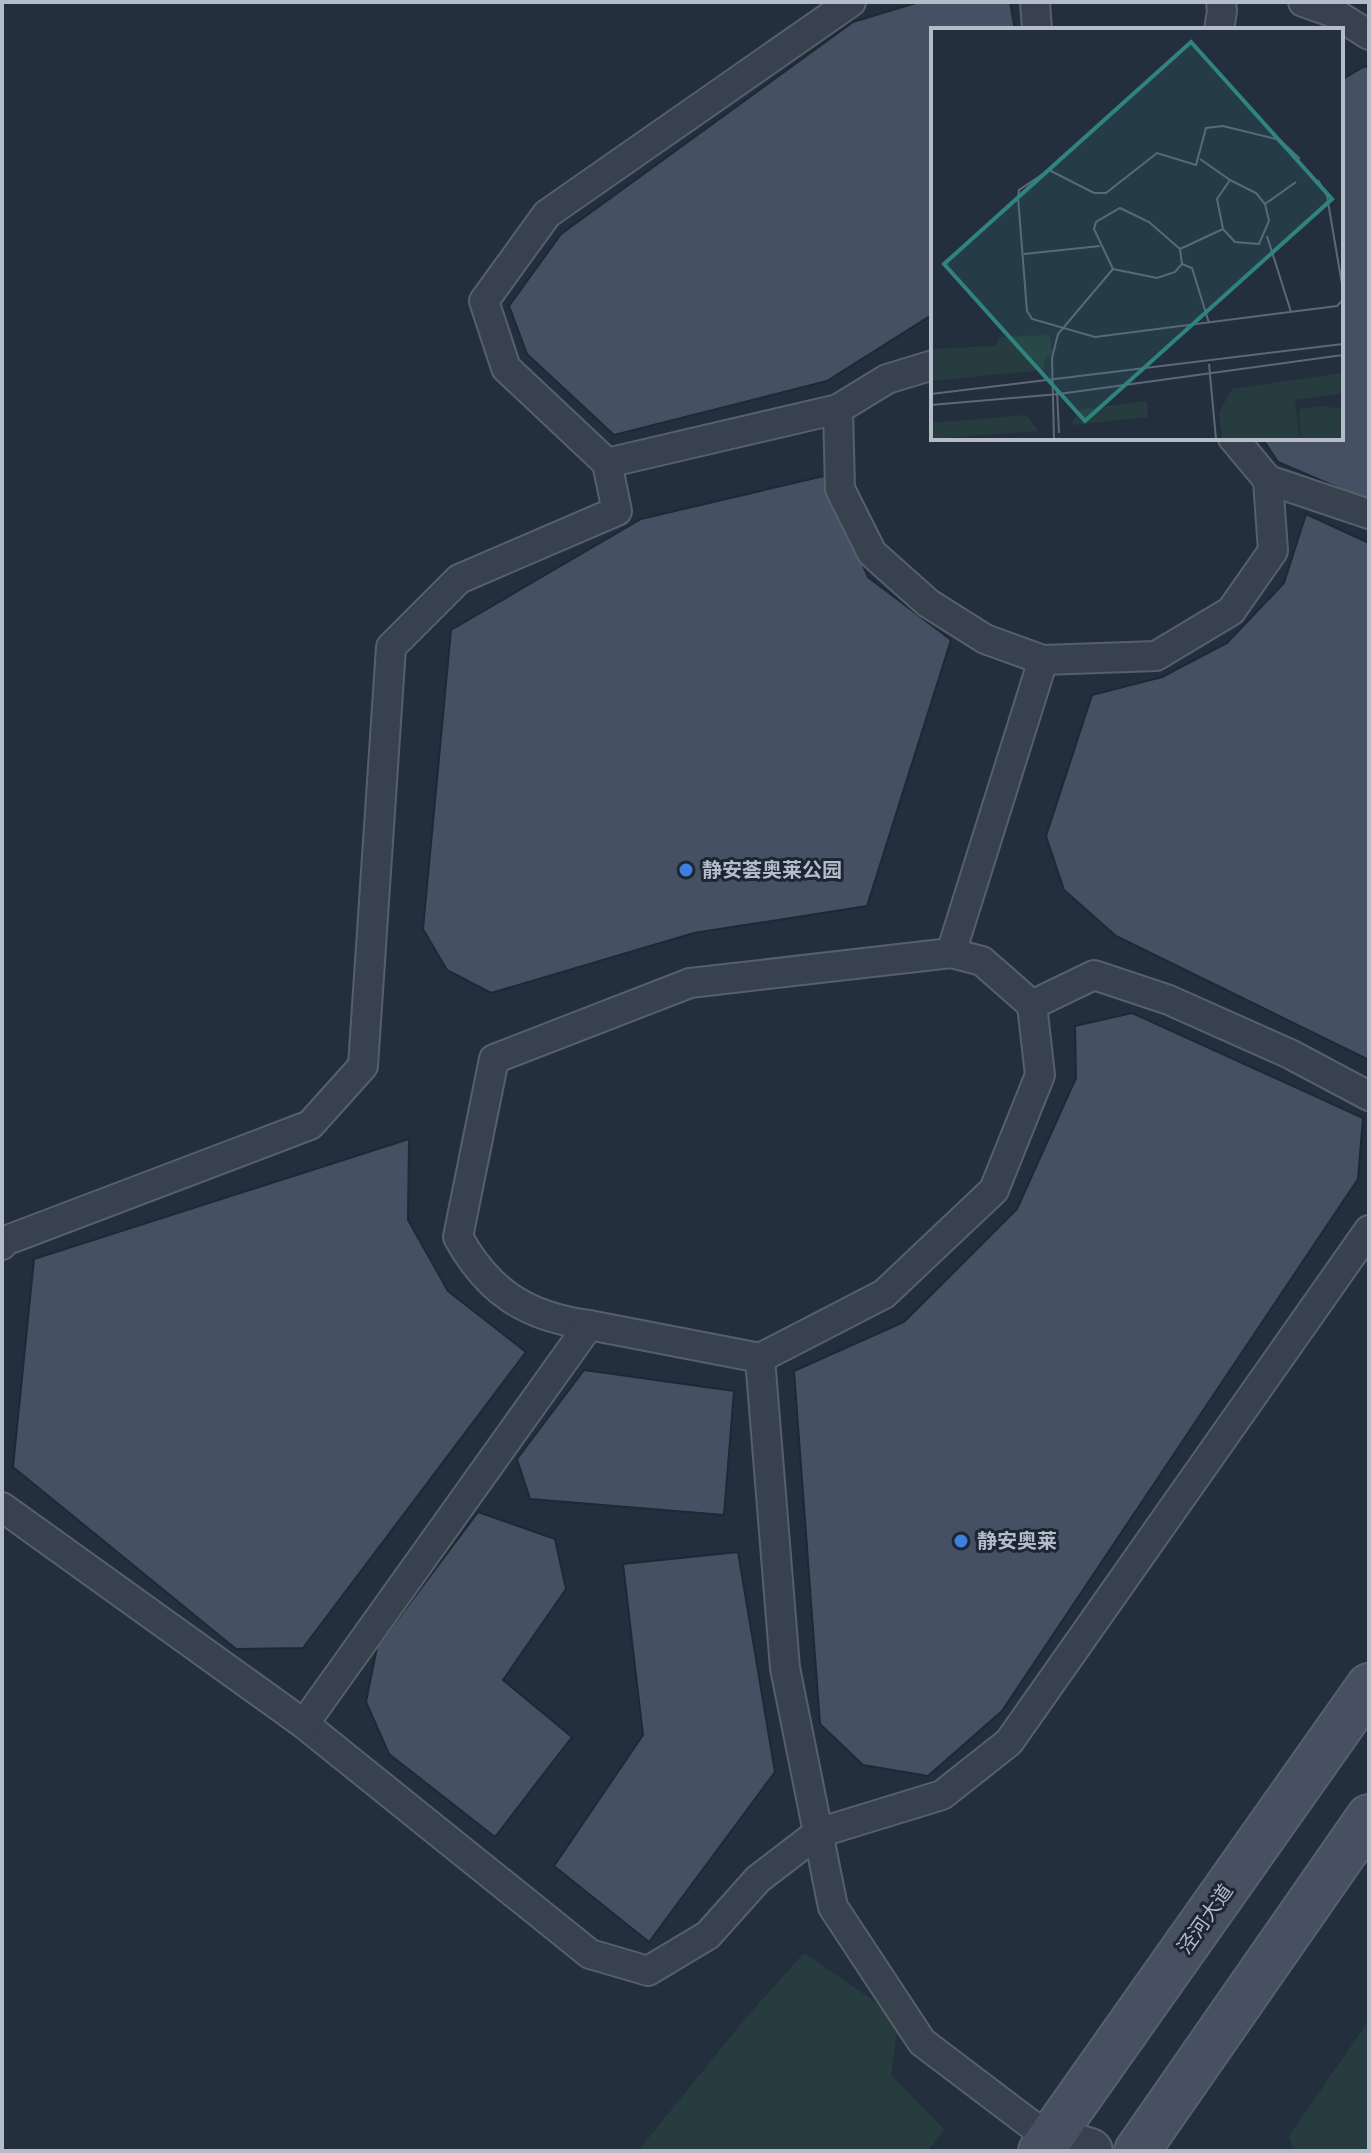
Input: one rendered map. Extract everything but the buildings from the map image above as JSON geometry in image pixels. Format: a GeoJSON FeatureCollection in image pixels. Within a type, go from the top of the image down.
{"type":"FeatureCollection","features":[{"type":"Feature","properties":{"kind":"main road","name":"泾河大道"},"geometry":{"type":"LineString","coordinates":[[1062,2148],[1369,1686]]}},
{"type":"Feature","properties":{"kind":"main road"},"geometry":{"type":"LineString","coordinates":[[1137,2151],[1369,1817]]}},
{"type":"Feature","properties":{"kind":"street"},"geometry":{"type":"LineString","coordinates":[[2,1245],[2,1242],[310,1125],[363,1066],[391,647],[459,579],[617,511],[607,463],[506,368],[484,301],[547,214],[851,2]]}},
{"type":"Feature","properties":{"kind":"street"},"geometry":{"type":"LineString","coordinates":[[1035,2],[1037,28]]}},
{"type":"Feature","properties":{"kind":"street"},"geometry":{"type":"LineString","coordinates":[[1219,28],[1221,2]]}},
{"type":"Feature","properties":{"kind":"street"},"geometry":{"type":"LineString","coordinates":[[1303,2],[1334,13],[1369,35]]}},
{"type":"Feature","properties":{"kind":"street"},"geometry":{"type":"LineString","coordinates":[[607,463],[838,409],[887,379],[931,366]]}},
{"type":"Feature","properties":{"kind":"street"},"geometry":{"type":"LineString","coordinates":[[838,409],[840,489],[872,553],[928,603],[985,639],[1043,660],[1156,656],[1231,611],[1273,551],[1268,480]]}},
{"type":"Feature","properties":{"kind":"street"},"geometry":{"type":"LineString","coordinates":[[1235,440],[1268,480],[1369,514]]}},
{"type":"Feature","properties":{"kind":"street"},"geometry":{"type":"LineString","coordinates":[[951,953],[1043,660]]}},
{"type":"Feature","properties":{"kind":"street"},"geometry":{"type":"LineString","coordinates":[[951,953],[982,961],[1032,1005],[1040,1075],[994,1190],[884,1294],[760,1358],[552,1318],[518,1304],[499,1291],[469,1257],[458,1237],[494,1059],[690,983],[951,953]]}},
{"type":"Feature","properties":{"kind":"street"},"geometry":{"type":"LineString","coordinates":[[1032,1005],[1094,975],[1169,1000],[1290,1054],[1369,1096]]}},
{"type":"Feature","properties":{"kind":"street"},"geometry":{"type":"LineString","coordinates":[[2,1507],[304,1724],[590,1954],[648,1971],[708,1935],[758,1879],[818,1833],[942,1795],[1009,1742],[1369,1230]]}},
{"type":"Feature","properties":{"kind":"street"},"geometry":{"type":"LineString","coordinates":[[304,1724],[589,1325]]}},
{"type":"Feature","properties":{"kind":"street"},"geometry":{"type":"LineString","coordinates":[[760,1358],[785,1668],[833,1907],[922,2042],[1062,2148]]}},
{"type":"Feature","properties":{"kind":"green space"},"geometry":{"type":"Polygon","coordinates":[[[804,1953],[899,2018],[891,2075],[944,2129],[928,2151],[638,2151],[744,2020],[804,1953]]]}},
{"type":"Feature","properties":{"kind":"green space"},"geometry":{"type":"Polygon","coordinates":[[[1369,2020],[1369,2151],[1294,2151],[1289,2136],[1369,2020]]]}},
{"type":"Feature","properties":{"kind":"place","name":"静安荟奥莱公园"},"geometry":{"type":"Point","coordinates":[686,870]}},
{"type":"Feature","properties":{"kind":"place","name":"静安奥莱"},"geometry":{"type":"Point","coordinates":[961,1541]}}]}
